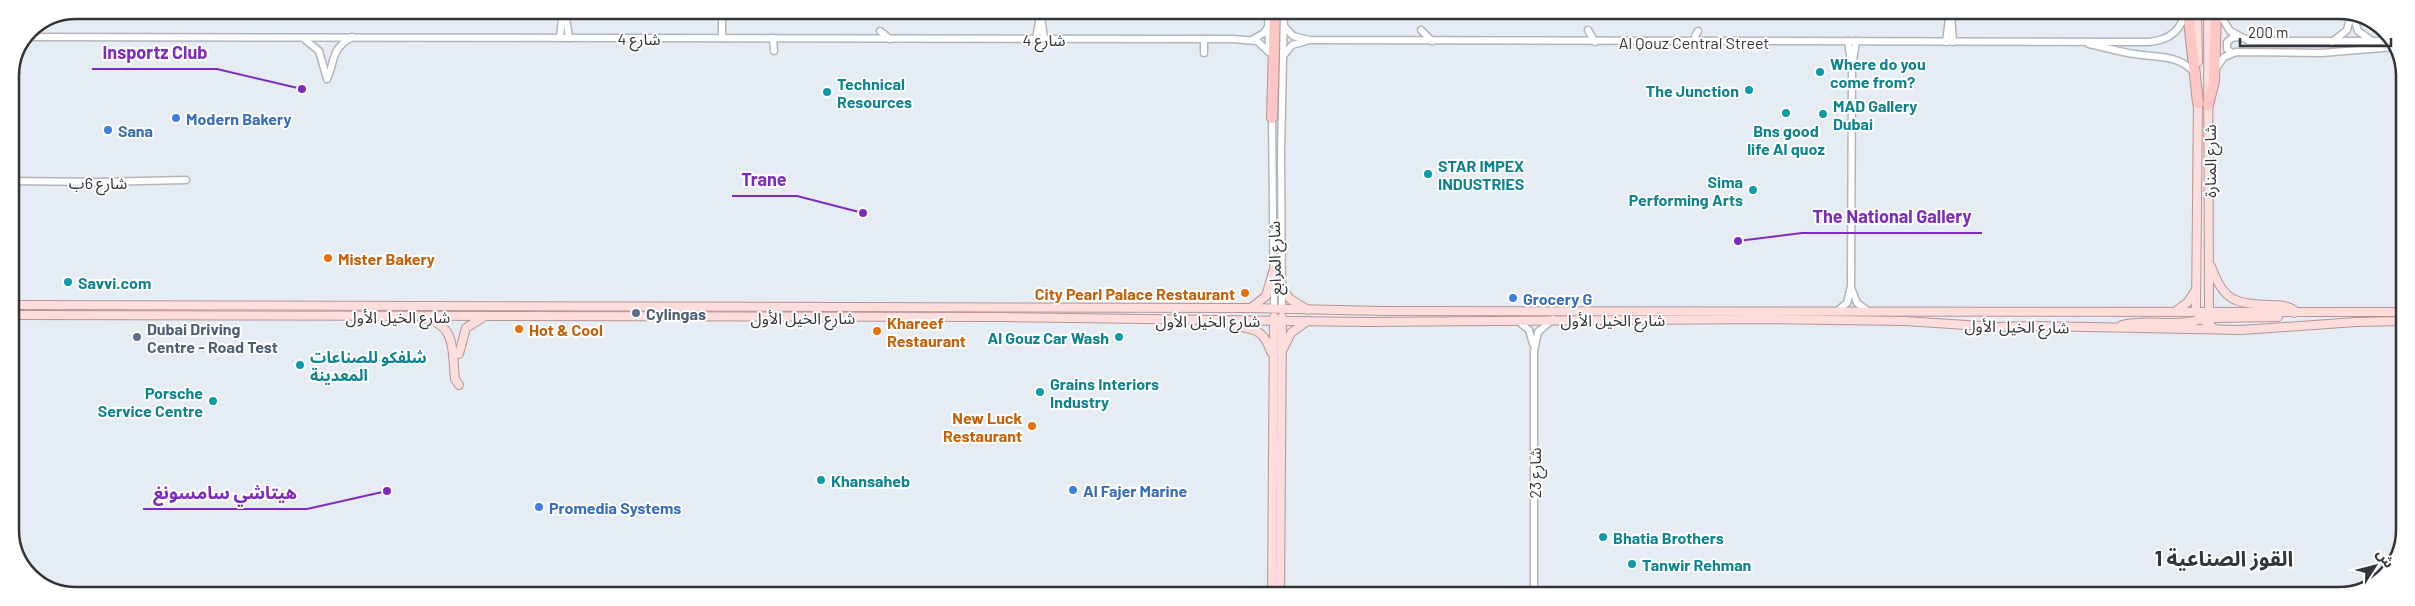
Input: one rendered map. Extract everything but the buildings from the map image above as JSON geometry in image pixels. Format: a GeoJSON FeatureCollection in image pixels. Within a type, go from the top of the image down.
{"type":"FeatureCollection","features":[{"type":"Feature","properties":{"kind":"highway"},"geometry":{"type":"LineString","coordinates":[[1272,118],[1275,19]]}},
{"type":"Feature","properties":{"kind":"highway"},"geometry":{"type":"LineString","coordinates":[[2188,19],[2193,71],[2203,104]]}},
{"type":"Feature","properties":{"kind":"highway"},"geometry":{"type":"LineString","coordinates":[[2203,104],[2214,78],[2217,19]]}},
{"type":"Feature","properties":{"kind":"main road","name":"شارع المنارة"},"geometry":{"type":"LineString","coordinates":[[2198,19],[2203,104],[2209,259],[2209,312]]}},
{"type":"Feature","properties":{"kind":"main road","name":"شارع المنارة"},"geometry":{"type":"LineString","coordinates":[[2196,311],[2208,19]]}},
{"type":"Feature","properties":{"kind":"main road"},"geometry":{"type":"LineString","coordinates":[[2209,259],[2219,286],[2232,299],[2243,304],[2286,306],[2295,312]]}},
{"type":"Feature","properties":{"kind":"main road"},"geometry":{"type":"LineString","coordinates":[[1249,308],[1266,296],[1274,269]]}},
{"type":"Feature","properties":{"kind":"main road"},"geometry":{"type":"LineString","coordinates":[[2174,312],[2188,302],[2196,286]]}},
{"type":"Feature","properties":{"kind":"main road"},"geometry":{"type":"LineString","coordinates":[[1282,288],[1290,299],[1310,311]]}},
{"type":"Feature","properties":{"kind":"main road","name":"شارع الخيل الأول"},"geometry":{"type":"LineString","coordinates":[[19,305],[1249,308],[1310,311],[2396,312]]}},
{"type":"Feature","properties":{"kind":"main road","name":"شارع المرابع"},"geometry":{"type":"LineString","coordinates":[[1272,587],[1274,360],[1278,309]]}},
{"type":"Feature","properties":{"kind":"main road"},"geometry":{"type":"LineString","coordinates":[[2196,311],[2201,319],[2216,330]]}},
{"type":"Feature","properties":{"kind":"main road"},"geometry":{"type":"LineString","coordinates":[[2115,328],[2137,322],[2201,319],[2209,312]]}},
{"type":"Feature","properties":{"kind":"main road"},"geometry":{"type":"LineString","coordinates":[[2208,325],[2209,320],[2214,318],[2279,317],[2295,312]]}},
{"type":"Feature","properties":{"kind":"main road","name":"شارع الخيل الأول"},"geometry":{"type":"LineString","coordinates":[[19,314],[1005,317],[1306,321],[1554,319],[1905,321],[1997,327],[2037,326],[2216,330],[2269,329],[2343,322],[2396,321]]}},
{"type":"Feature","properties":{"kind":"main road"},"geometry":{"type":"LineString","coordinates":[[416,316],[438,322],[447,330],[452,341],[455,379],[459,385]]}},
{"type":"Feature","properties":{"kind":"main road"},"geometry":{"type":"LineString","coordinates":[[459,354],[466,328],[486,316]]}},
{"type":"Feature","properties":{"kind":"main road"},"geometry":{"type":"LineString","coordinates":[[1217,320],[1259,332],[1268,342],[1274,360]]}},
{"type":"Feature","properties":{"kind":"main road","name":"شارع المرابع"},"geometry":{"type":"LineString","coordinates":[[1278,320],[1282,353],[1280,587]]}},
{"type":"Feature","properties":{"kind":"main road"},"geometry":{"type":"LineString","coordinates":[[1282,353],[1291,333],[1306,321]]}},
{"type":"Feature","properties":{"kind":"street"},"geometry":{"type":"LineString","coordinates":[[560,38],[563,19]]}},
{"type":"Feature","properties":{"kind":"street"},"geometry":{"type":"LineString","coordinates":[[566,19],[569,38]]}},
{"type":"Feature","properties":{"kind":"street"},"geometry":{"type":"LineString","coordinates":[[722,19],[722,38]]}},
{"type":"Feature","properties":{"kind":"street"},"geometry":{"type":"LineString","coordinates":[[1036,39],[1040,19]]}},
{"type":"Feature","properties":{"kind":"street"},"geometry":{"type":"LineString","coordinates":[[1042,19],[1044,39]]}},
{"type":"Feature","properties":{"kind":"street","name":"شارع المرابع"},"geometry":{"type":"LineString","coordinates":[[1268,19],[1272,118],[1274,269],[1278,309]]}},
{"type":"Feature","properties":{"kind":"street","name":"شارع المرابع"},"geometry":{"type":"LineString","coordinates":[[1278,309],[1282,288],[1284,19]]}},
{"type":"Feature","properties":{"kind":"street"},"geometry":{"type":"LineString","coordinates":[[1949,42],[1950,19]]}},
{"type":"Feature","properties":{"kind":"street","name":"Al Qouz Central Street"},"geometry":{"type":"LineString","coordinates":[[1284,26],[1293,36],[1309,40],[1432,42],[2158,41],[2175,33],[2184,19]]}},
{"type":"Feature","properties":{"kind":"street"},"geometry":{"type":"LineString","coordinates":[[2222,19],[2227,27],[2239,38]]}},
{"type":"Feature","properties":{"kind":"street"},"geometry":{"type":"LineString","coordinates":[[2331,42],[2347,30],[2350,20]]}},
{"type":"Feature","properties":{"kind":"street"},"geometry":{"type":"LineString","coordinates":[[2355,21],[2358,31],[2373,42]]}},
{"type":"Feature","properties":{"kind":"street"},"geometry":{"type":"LineString","coordinates":[[1252,40],[1264,33],[1268,26]]}},
{"type":"Feature","properties":{"kind":"street"},"geometry":{"type":"LineString","coordinates":[[1421,30],[1432,42]]}},
{"type":"Feature","properties":{"kind":"street"},"geometry":{"type":"LineString","coordinates":[[1588,30],[1595,42]]}},
{"type":"Feature","properties":{"kind":"street"},"geometry":{"type":"LineString","coordinates":[[880,31],[890,39]]}},
{"type":"Feature","properties":{"kind":"street"},"geometry":{"type":"LineString","coordinates":[[1697,41],[1695,36],[1698,31]]}},
{"type":"Feature","properties":{"kind":"street","name":"شارع 4"},"geometry":{"type":"LineString","coordinates":[[33,37],[1252,40]]}},
{"type":"Feature","properties":{"kind":"street"},"geometry":{"type":"LineString","coordinates":[[302,37],[313,44],[319,51],[327,79],[337,48],[352,37]]}},
{"type":"Feature","properties":{"kind":"street"},"geometry":{"type":"LineString","coordinates":[[773,38],[774,51]]}},
{"type":"Feature","properties":{"kind":"street"},"geometry":{"type":"LineString","coordinates":[[2385,41],[2260,42],[2232,38],[2227,42],[2227,49],[2232,52],[2320,52],[2389,48]]}},
{"type":"Feature","properties":{"kind":"street"},"geometry":{"type":"LineString","coordinates":[[1204,39],[1204,53]]}},
{"type":"Feature","properties":{"kind":"street"},"geometry":{"type":"LineString","coordinates":[[1252,40],[1261,43],[1268,52]]}},
{"type":"Feature","properties":{"kind":"street","name":"Al Qouz Central Street"},"geometry":{"type":"LineString","coordinates":[[1284,59],[1287,50],[1292,45],[1309,40]]}},
{"type":"Feature","properties":{"kind":"street"},"geometry":{"type":"LineString","coordinates":[[1848,41],[1852,69]]}},
{"type":"Feature","properties":{"kind":"street"},"geometry":{"type":"LineString","coordinates":[[1837,311],[1848,303],[1851,286],[1852,69],[1856,41]]}},
{"type":"Feature","properties":{"kind":"street","name":"Al Qouz Central Street"},"geometry":{"type":"LineString","coordinates":[[2078,41],[2133,54],[2172,58],[2184,63],[2193,71]]}},
{"type":"Feature","properties":{"kind":"street"},"geometry":{"type":"LineString","coordinates":[[2214,78],[2220,61],[2232,52]]}},
{"type":"Feature","properties":{"kind":"street","name":"شارع 6ب"},"geometry":{"type":"LineString","coordinates":[[19,181],[186,180]]}},
{"type":"Feature","properties":{"kind":"street"},"geometry":{"type":"LineString","coordinates":[[1851,286],[1857,303],[1868,311]]}},
{"type":"Feature","properties":{"kind":"street","name":"شارع 23"},"geometry":{"type":"LineString","coordinates":[[1534,351],[1538,332],[1554,319]]}},
{"type":"Feature","properties":{"kind":"street","name":"شارع 23"},"geometry":{"type":"LineString","coordinates":[[1516,320],[1531,333],[1534,351],[1534,587]]}},
{"type":"Feature","properties":{"kind":"place","name":"Where do you come from?"},"geometry":{"type":"Point","coordinates":[1820,72]}},
{"type":"Feature","properties":{"kind":"place","name":"Insportz Club"},"geometry":{"type":"Point","coordinates":[302,89]}},
{"type":"Feature","properties":{"kind":"place","name":"The Junction"},"geometry":{"type":"Point","coordinates":[1749,90]}},
{"type":"Feature","properties":{"kind":"place","name":"Technical Resources"},"geometry":{"type":"Point","coordinates":[827,92]}},
{"type":"Feature","properties":{"kind":"place","name":"Bns good life Al quoz"},"geometry":{"type":"Point","coordinates":[1786,113]}},
{"type":"Feature","properties":{"kind":"place","name":"MAD Gallery Dubai"},"geometry":{"type":"Point","coordinates":[1823,114]}},
{"type":"Feature","properties":{"kind":"place","name":"Modern Bakery"},"geometry":{"type":"Point","coordinates":[176,118]}},
{"type":"Feature","properties":{"kind":"place","name":"Sana"},"geometry":{"type":"Point","coordinates":[108,130]}},
{"type":"Feature","properties":{"kind":"place","name":"STAR IMPEX INDUSTRIES"},"geometry":{"type":"Point","coordinates":[1428,174]}},
{"type":"Feature","properties":{"kind":"place","name":"Sima Performing Arts"},"geometry":{"type":"Point","coordinates":[1753,190]}},
{"type":"Feature","properties":{"kind":"place","name":"Trane"},"geometry":{"type":"Point","coordinates":[863,213]}},
{"type":"Feature","properties":{"kind":"place","name":"The National Gallery"},"geometry":{"type":"Point","coordinates":[1738,241]}},
{"type":"Feature","properties":{"kind":"place","name":"Mister Bakery"},"geometry":{"type":"Point","coordinates":[328,258]}},
{"type":"Feature","properties":{"kind":"place","name":"Savvi.com"},"geometry":{"type":"Point","coordinates":[68,282]}},
{"type":"Feature","properties":{"kind":"place","name":"City Pearl Palace Restaurant"},"geometry":{"type":"Point","coordinates":[1245,293]}},
{"type":"Feature","properties":{"kind":"place","name":"Grocery G"},"geometry":{"type":"Point","coordinates":[1513,298]}},
{"type":"Feature","properties":{"kind":"place","name":"Cylingas"},"geometry":{"type":"Point","coordinates":[636,313]}},
{"type":"Feature","properties":{"kind":"place","name":"Hot & Cool"},"geometry":{"type":"Point","coordinates":[519,329]}},
{"type":"Feature","properties":{"kind":"place","name":"Khareef Restaurant"},"geometry":{"type":"Point","coordinates":[877,331]}},
{"type":"Feature","properties":{"kind":"place","name":"Dubai Driving Centre - Road Test"},"geometry":{"type":"Point","coordinates":[137,337]}},
{"type":"Feature","properties":{"kind":"place","name":"Al Gouz Car Wash"},"geometry":{"type":"Point","coordinates":[1119,337]}},
{"type":"Feature","properties":{"kind":"place","name":"شلفكو للصناعات المعدينة"},"geometry":{"type":"Point","coordinates":[300,365]}},
{"type":"Feature","properties":{"kind":"place","name":"Grains Interiors Industry"},"geometry":{"type":"Point","coordinates":[1040,392]}},
{"type":"Feature","properties":{"kind":"place","name":"Porsche Service Centre"},"geometry":{"type":"Point","coordinates":[213,401]}},
{"type":"Feature","properties":{"kind":"place","name":"New Luck Restaurant"},"geometry":{"type":"Point","coordinates":[1032,426]}},
{"type":"Feature","properties":{"kind":"place","name":"Khansaheb"},"geometry":{"type":"Point","coordinates":[821,480]}},
{"type":"Feature","properties":{"kind":"place","name":"Al Fajer Marine"},"geometry":{"type":"Point","coordinates":[1073,490]}},
{"type":"Feature","properties":{"kind":"place","name":"هيتاشي سامسونغ"},"geometry":{"type":"Point","coordinates":[387,491]}},
{"type":"Feature","properties":{"kind":"place","name":"Promedia Systems"},"geometry":{"type":"Point","coordinates":[539,507]}},
{"type":"Feature","properties":{"kind":"place","name":"Bhatia Brothers"},"geometry":{"type":"Point","coordinates":[1603,537]}},
{"type":"Feature","properties":{"kind":"place","name":"Tanwir Rehman"},"geometry":{"type":"Point","coordinates":[1632,564]}},
{"type":"Feature","properties":{"kind":"district","name":"القوز الصناعية 1"},"geometry":{"type":"Point","coordinates":[2224,557]}}]}
